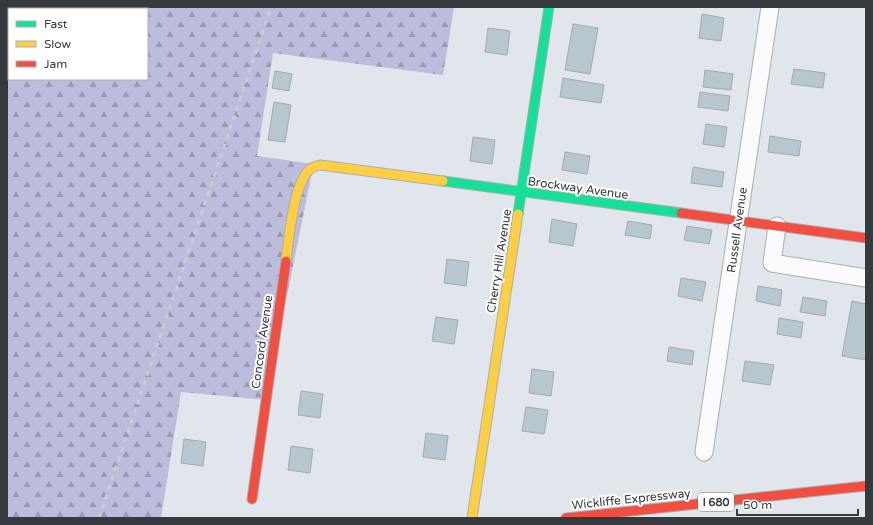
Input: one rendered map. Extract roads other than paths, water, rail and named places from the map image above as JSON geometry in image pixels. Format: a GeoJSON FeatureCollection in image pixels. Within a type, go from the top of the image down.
{"type":"FeatureCollection","features":[{"type":"Feature","properties":{"kind":"main road","name":"Cherry Hill Avenue"},"geometry":{"type":"LineString","coordinates":[[472,518],[549,7]]}},
{"type":"Feature","properties":{"kind":"main road","name":"Brockway Avenue"},"geometry":{"type":"LineString","coordinates":[[299,190],[305,174],[313,167],[320,165],[866,238]]}},
{"type":"Feature","properties":{"kind":"main road","name":"Concord Avenue"},"geometry":{"type":"LineString","coordinates":[[252,498],[290,230],[299,190]]}},
{"type":"Feature","properties":{"kind":"main road","name":"Wickliffe Expressway"},"geometry":{"type":"LineString","coordinates":[[566,518],[866,486]]}},
{"type":"Feature","properties":{"kind":"street","name":"Russell Avenue"},"geometry":{"type":"LineString","coordinates":[[704,452],[770,7]]}},
{"type":"Feature","properties":{"kind":"street"},"geometry":{"type":"LineString","coordinates":[[777,226],[772,263],[866,278]]}},
{"type":"Feature","properties":{"kind":"railway"},"geometry":{"type":"LineString","coordinates":[[99,518],[271,7]]}}]}
